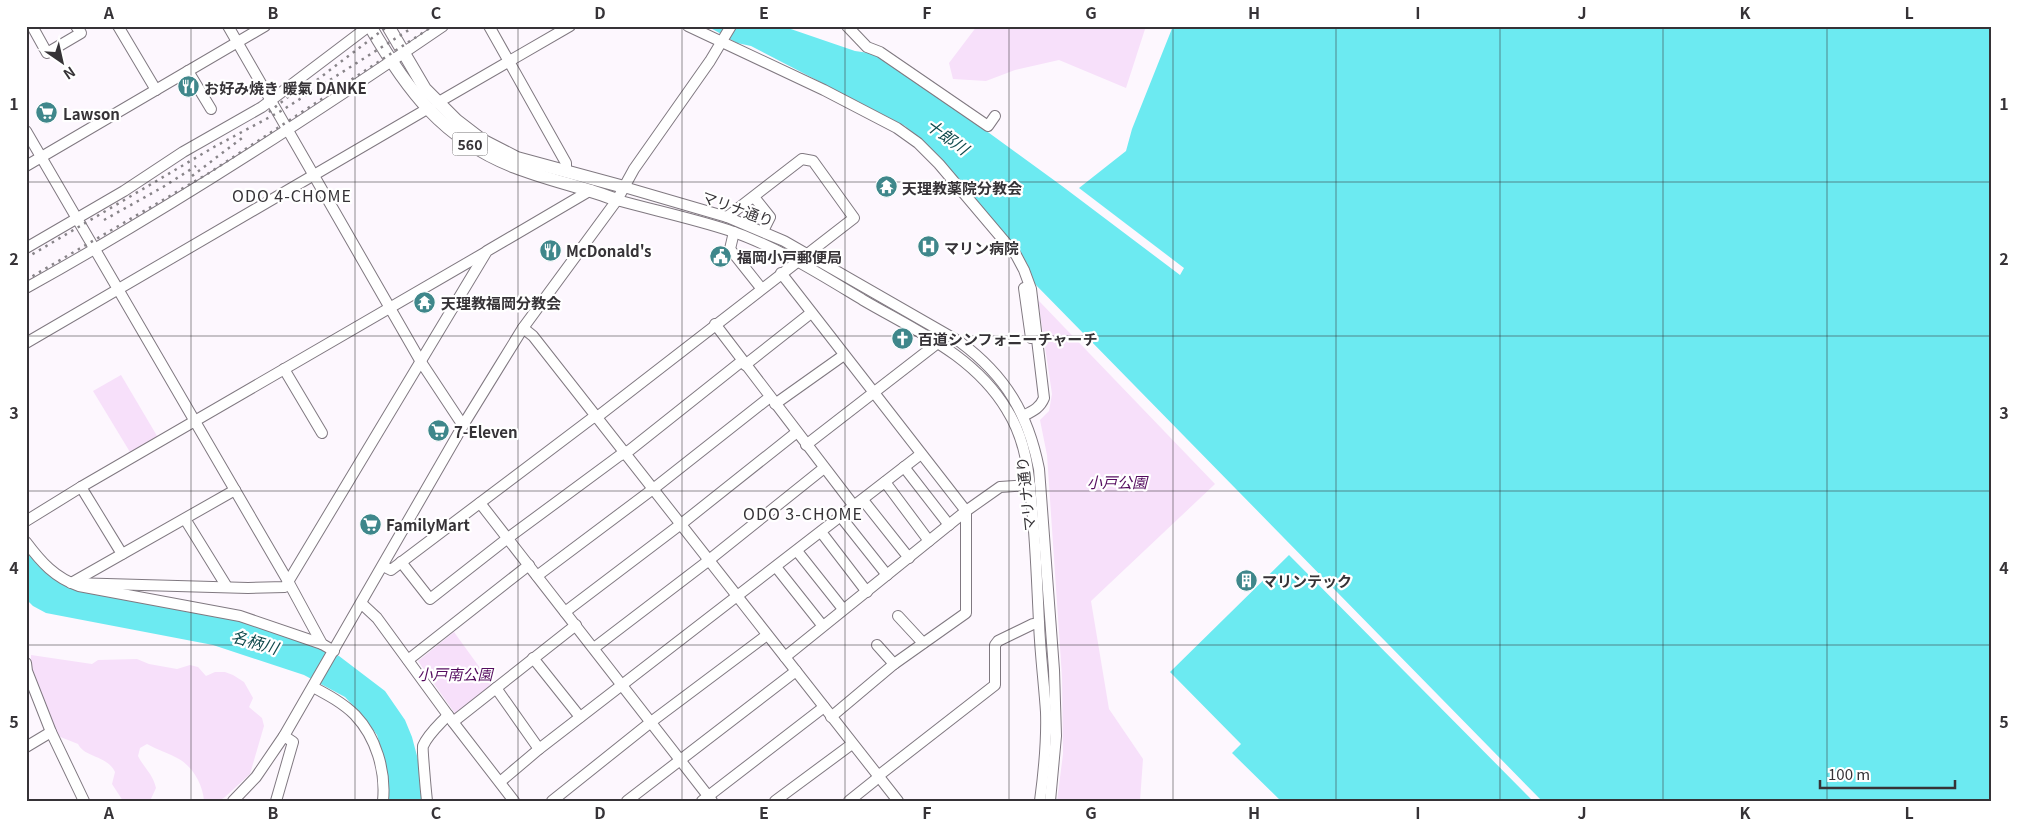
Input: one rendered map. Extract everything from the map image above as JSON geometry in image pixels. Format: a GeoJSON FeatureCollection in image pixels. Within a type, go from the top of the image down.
{"type":"FeatureCollection","features":[{"type":"Feature","properties":{"kind":"main road","name":"560"},"geometry":{"type":"LineString","coordinates":[[369,26],[390,62],[415,97],[517,158],[624,187]]}},
{"type":"Feature","properties":{"kind":"main road","name":"560"},"geometry":{"type":"LineString","coordinates":[[388,26],[425,89],[432,106],[449,129],[476,148],[506,163],[552,180],[591,190],[616,200]]}},
{"type":"Feature","properties":{"kind":"street"},"geometry":{"type":"LineString","coordinates":[[32,26],[47,53],[80,33],[76,26]]}},
{"type":"Feature","properties":{"kind":"street"},"geometry":{"type":"LineString","coordinates":[[118,26],[156,90]]}},
{"type":"Feature","properties":{"kind":"street"},"geometry":{"type":"LineString","coordinates":[[228,26],[269,101],[421,362],[460,420],[465,422]]}},
{"type":"Feature","properties":{"kind":"street"},"geometry":{"type":"LineString","coordinates":[[26,166],[265,26]]}},
{"type":"Feature","properties":{"kind":"street"},"geometry":{"type":"LineString","coordinates":[[26,248],[124,191],[183,152],[262,107],[369,26]]}},
{"type":"Feature","properties":{"kind":"street"},"geometry":{"type":"LineString","coordinates":[[26,288],[185,196],[443,26]]}},
{"type":"Feature","properties":{"kind":"street"},"geometry":{"type":"LineString","coordinates":[[489,26],[566,163],[566,172]]}},
{"type":"Feature","properties":{"kind":"street"},"geometry":{"type":"LineString","coordinates":[[26,343],[570,26]]}},
{"type":"Feature","properties":{"kind":"street"},"geometry":{"type":"LineString","coordinates":[[688,26],[824,90],[897,128],[918,143],[939,164],[1016,256],[1024,270],[1031,290],[1044,398],[1042,404],[1023,416]]}},
{"type":"Feature","properties":{"kind":"street"},"geometry":{"type":"LineString","coordinates":[[233,801],[256,777],[284,736],[362,604],[465,422],[524,328],[616,200],[634,169],[710,61],[731,26]]}},
{"type":"Feature","properties":{"kind":"street"},"geometry":{"type":"LineString","coordinates":[[847,26],[867,46],[880,52],[988,126],[995,116]]}},
{"type":"Feature","properties":{"kind":"street"},"geometry":{"type":"LineString","coordinates":[[188,71],[210,109]]}},
{"type":"Feature","properties":{"kind":"street"},"geometry":{"type":"LineString","coordinates":[[26,131],[289,583],[322,644]]}},
{"type":"Feature","properties":{"kind":"street"},"geometry":{"type":"LineString","coordinates":[[383,566],[391,570],[601,414],[714,324],[854,218],[813,161],[802,159],[727,217]]}},
{"type":"Feature","properties":{"kind":"street","name":"マリナ通り"},"geometry":{"type":"LineString","coordinates":[[624,187],[727,217],[763,231],[808,253],[941,331],[977,356],[1009,391],[1023,416],[1034,443],[1040,469],[1054,670],[1056,736],[1050,801]]}},
{"type":"Feature","properties":{"kind":"street"},"geometry":{"type":"LineString","coordinates":[[26,521],[81,487],[196,422],[591,190]]}},
{"type":"Feature","properties":{"kind":"street"},"geometry":{"type":"LineString","coordinates":[[754,196],[770,217],[763,231]]}},
{"type":"Feature","properties":{"kind":"street","name":"マリナ通り"},"geometry":{"type":"LineString","coordinates":[[616,200],[734,232],[797,261],[939,342],[965,362],[988,384],[1007,409],[1025,450],[1038,559],[1039,624],[1046,713],[1040,801]]}},
{"type":"Feature","properties":{"kind":"street"},"geometry":{"type":"LineString","coordinates":[[734,232],[730,249],[761,288]]}},
{"type":"Feature","properties":{"kind":"street"},"geometry":{"type":"LineString","coordinates":[[71,583],[282,588],[289,583],[487,251]]}},
{"type":"Feature","properties":{"kind":"street"},"geometry":{"type":"LineString","coordinates":[[781,273],[966,511],[966,613],[894,664],[831,717]]}},
{"type":"Feature","properties":{"kind":"street"},"geometry":{"type":"LineString","coordinates":[[401,562],[430,599],[508,538],[811,312]]}},
{"type":"Feature","properties":{"kind":"street"},"geometry":{"type":"LineString","coordinates":[[714,324],[854,506]]}},
{"type":"Feature","properties":{"kind":"street"},"geometry":{"type":"LineString","coordinates":[[524,328],[533,336],[898,801]]}},
{"type":"Feature","properties":{"kind":"street"},"geometry":{"type":"LineString","coordinates":[[806,445],[939,342]]}},
{"type":"Feature","properties":{"kind":"street"},"geometry":{"type":"LineString","coordinates":[[537,576],[772,400],[844,355]]}},
{"type":"Feature","properties":{"kind":"street"},"geometry":{"type":"LineString","coordinates":[[284,369],[322,433]]}},
{"type":"Feature","properties":{"kind":"street"},"geometry":{"type":"LineString","coordinates":[[565,612],[681,524],[797,432]]}},
{"type":"Feature","properties":{"kind":"street"},"geometry":{"type":"LineString","coordinates":[[500,782],[580,717],[776,568],[921,454]]}},
{"type":"Feature","properties":{"kind":"street"},"geometry":{"type":"LineString","coordinates":[[904,467],[949,525]]}},
{"type":"Feature","properties":{"kind":"street"},"geometry":{"type":"LineString","coordinates":[[594,648],[709,560],[824,468]]}},
{"type":"Feature","properties":{"kind":"street"},"geometry":{"type":"LineString","coordinates":[[885,482],[929,541]]}},
{"type":"Feature","properties":{"kind":"street"},"geometry":{"type":"LineString","coordinates":[[785,657],[822,625],[867,592],[966,511],[1000,487],[1030,485]]}},
{"type":"Feature","properties":{"kind":"street"},"geometry":{"type":"LineString","coordinates":[[81,487],[122,554]]}},
{"type":"Feature","properties":{"kind":"street"},"geometry":{"type":"LineString","coordinates":[[71,583],[235,490]]}},
{"type":"Feature","properties":{"kind":"street"},"geometry":{"type":"LineString","coordinates":[[863,500],[909,558]]}},
{"type":"Feature","properties":{"kind":"street"},"geometry":{"type":"LineString","coordinates":[[480,503],[594,648],[708,799],[824,707]]}},
{"type":"Feature","properties":{"kind":"street"},"geometry":{"type":"LineString","coordinates":[[841,517],[887,576]]}},
{"type":"Feature","properties":{"kind":"street"},"geometry":{"type":"LineString","coordinates":[[185,519],[227,587]]}},
{"type":"Feature","properties":{"kind":"street"},"geometry":{"type":"LineString","coordinates":[[821,532],[867,592]]}},
{"type":"Feature","properties":{"kind":"street"},"geometry":{"type":"LineString","coordinates":[[26,542],[45,567],[71,583],[240,616],[322,644],[334,651]]}},
{"type":"Feature","properties":{"kind":"street"},"geometry":{"type":"LineString","coordinates":[[797,551],[843,609]]}},
{"type":"Feature","properties":{"kind":"street"},"geometry":{"type":"LineString","coordinates":[[408,660],[529,565]]}},
{"type":"Feature","properties":{"kind":"street"},"geometry":{"type":"LineString","coordinates":[[776,568],[822,625]]}},
{"type":"Feature","properties":{"kind":"street"},"geometry":{"type":"LineString","coordinates":[[362,604],[377,618],[514,801]]}},
{"type":"Feature","properties":{"kind":"street"},"geometry":{"type":"LineString","coordinates":[[898,616],[923,643]]}},
{"type":"Feature","properties":{"kind":"street"},"geometry":{"type":"LineString","coordinates":[[849,801],[995,685],[995,645],[998,641],[1032,624],[1039,624]]}},
{"type":"Feature","properties":{"kind":"street"},"geometry":{"type":"LineString","coordinates":[[426,801],[426,773],[422,748],[428,737],[450,718],[496,688],[576,625]]}},
{"type":"Feature","properties":{"kind":"street"},"geometry":{"type":"LineString","coordinates":[[552,801],[651,722],[767,635]]}},
{"type":"Feature","properties":{"kind":"street"},"geometry":{"type":"LineString","coordinates":[[877,645],[894,664]]}},
{"type":"Feature","properties":{"kind":"street"},"geometry":{"type":"LineString","coordinates":[[533,658],[580,717]]}},
{"type":"Feature","properties":{"kind":"street"},"geometry":{"type":"LineString","coordinates":[[26,663],[27,671],[51,732],[80,800]]}},
{"type":"Feature","properties":{"kind":"street"},"geometry":{"type":"LineString","coordinates":[[626,801],[796,671]]}},
{"type":"Feature","properties":{"kind":"street"},"geometry":{"type":"LineString","coordinates":[[313,687],[333,698],[355,715],[368,732],[379,755],[384,790],[383,801]]}},
{"type":"Feature","properties":{"kind":"street"},"geometry":{"type":"LineString","coordinates":[[496,688],[539,749]]}},
{"type":"Feature","properties":{"kind":"street"},"geometry":{"type":"LineString","coordinates":[[26,747],[51,732]]}},
{"type":"Feature","properties":{"kind":"street"},"geometry":{"type":"LineString","coordinates":[[276,801],[293,742],[284,736]]}},
{"type":"Feature","properties":{"kind":"street"},"geometry":{"type":"LineString","coordinates":[[775,801],[852,744]]}},
{"type":"Feature","properties":{"kind":"green space"},"geometry":{"type":"Polygon","coordinates":[[[977,26],[1146,26],[1126,88],[1059,60],[1015,70],[986,81],[953,79],[949,63],[977,26]]]}},
{"type":"Feature","properties":{"kind":"green space","name":"小戸公園"},"geometry":{"type":"Polygon","coordinates":[[[1038,300],[1215,484],[1091,601],[1109,709],[1143,759],[1140,801],[1057,801],[1063,754],[1062,677],[1047,455],[1040,420],[1049,411],[1052,394],[1038,300]]]}},
{"type":"Feature","properties":{"kind":"green space"},"geometry":{"type":"Polygon","coordinates":[[[121,375],[160,441],[133,457],[93,391],[121,375]]]}},
{"type":"Feature","properties":{"kind":"green space","name":"小戸南公園"},"geometry":{"type":"Polygon","coordinates":[[[454,632],[493,686],[456,715],[418,661],[454,632]]]}},
{"type":"Feature","properties":{"kind":"green space"},"geometry":{"type":"Polygon","coordinates":[[[31,655],[92,664],[98,660],[137,659],[149,664],[177,669],[190,665],[198,667],[206,676],[215,672],[225,672],[233,675],[244,682],[253,698],[249,707],[262,718],[264,726],[250,774],[219,801],[204,801],[199,783],[193,772],[184,762],[147,744],[140,748],[138,756],[153,779],[156,788],[150,801],[123,801],[112,784],[115,772],[107,762],[81,749],[78,744],[58,736],[31,672],[31,655]]]}},
{"type":"Feature","properties":{"kind":"water","name":"十郎川"},"geometry":{"type":"Polygon","coordinates":[[[707,26],[782,26],[855,51],[876,54],[937,95],[1180,275],[1184,268],[1079,188],[1126,151],[1132,129],[1173,26],[1992,26],[1992,801],[1542,801],[1033,282],[1027,263],[938,155],[905,126],[751,46],[737,43],[707,26]]]}},
{"type":"Feature","properties":{"kind":"water","name":"名柄川"},"geometry":{"type":"Polygon","coordinates":[[[26,549],[34,561],[70,588],[222,616],[321,646],[339,656],[385,691],[405,720],[412,737],[421,771],[423,801],[388,801],[385,761],[377,735],[364,717],[345,697],[304,675],[213,645],[46,613],[33,606],[26,599],[26,549]]]}},
{"type":"Feature","properties":{"kind":"water"},"geometry":{"type":"Polygon","coordinates":[[[1289,555],[1533,801],[1281,801],[1232,753],[1241,744],[1170,672],[1289,555]]]}},
{"type":"Feature","properties":{"kind":"railway"},"geometry":{"type":"LineString","coordinates":[[305,89],[388,26]]}},
{"type":"Feature","properties":{"kind":"railway"},"geometry":{"type":"LineString","coordinates":[[26,258],[214,147],[281,111],[415,26]]}},
{"type":"Feature","properties":{"kind":"railway"},"geometry":{"type":"LineString","coordinates":[[26,280],[209,173],[433,26]]}},
{"type":"Feature","properties":{"kind":"railway"},"geometry":{"type":"LineString","coordinates":[[269,112],[308,81]]}},
{"type":"Feature","properties":{"kind":"railway"},"geometry":{"type":"LineString","coordinates":[[192,176],[242,138]]}},
{"type":"Feature","properties":{"kind":"railway"},"geometry":{"type":"LineString","coordinates":[[104,220],[196,166]]}},
{"type":"Feature","properties":{"kind":"place","name":"お好み焼き 暖氣 DANKE"},"geometry":{"type":"Point","coordinates":[188,87]}},
{"type":"Feature","properties":{"kind":"place","name":"Lawson"},"geometry":{"type":"Point","coordinates":[47,113]}},
{"type":"Feature","properties":{"kind":"place","name":"天理教薬院分教会"},"geometry":{"type":"Point","coordinates":[886,187]}},
{"type":"Feature","properties":{"kind":"place","name":"マリン病院"},"geometry":{"type":"Point","coordinates":[928,247]}},
{"type":"Feature","properties":{"kind":"place","name":"McDonald's"},"geometry":{"type":"Point","coordinates":[550,250]}},
{"type":"Feature","properties":{"kind":"place","name":"福岡小戸郵便局"},"geometry":{"type":"Point","coordinates":[721,256]}},
{"type":"Feature","properties":{"kind":"place","name":"天理教福岡分教会"},"geometry":{"type":"Point","coordinates":[425,302]}},
{"type":"Feature","properties":{"kind":"place","name":"百道シンフォニーチャーチ"},"geometry":{"type":"Point","coordinates":[902,338]}},
{"type":"Feature","properties":{"kind":"place","name":"7-Eleven"},"geometry":{"type":"Point","coordinates":[438,431]}},
{"type":"Feature","properties":{"kind":"place","name":"FamilyMart"},"geometry":{"type":"Point","coordinates":[370,524]}},
{"type":"Feature","properties":{"kind":"place","name":"マリンテック"},"geometry":{"type":"Point","coordinates":[1246,580]}},
{"type":"Feature","properties":{"kind":"district","name":"ODO 4-CHOME"},"geometry":{"type":"Point","coordinates":[292,195]}},
{"type":"Feature","properties":{"kind":"district","name":"ODO 3-CHOME"},"geometry":{"type":"Point","coordinates":[803,513]}}]}
